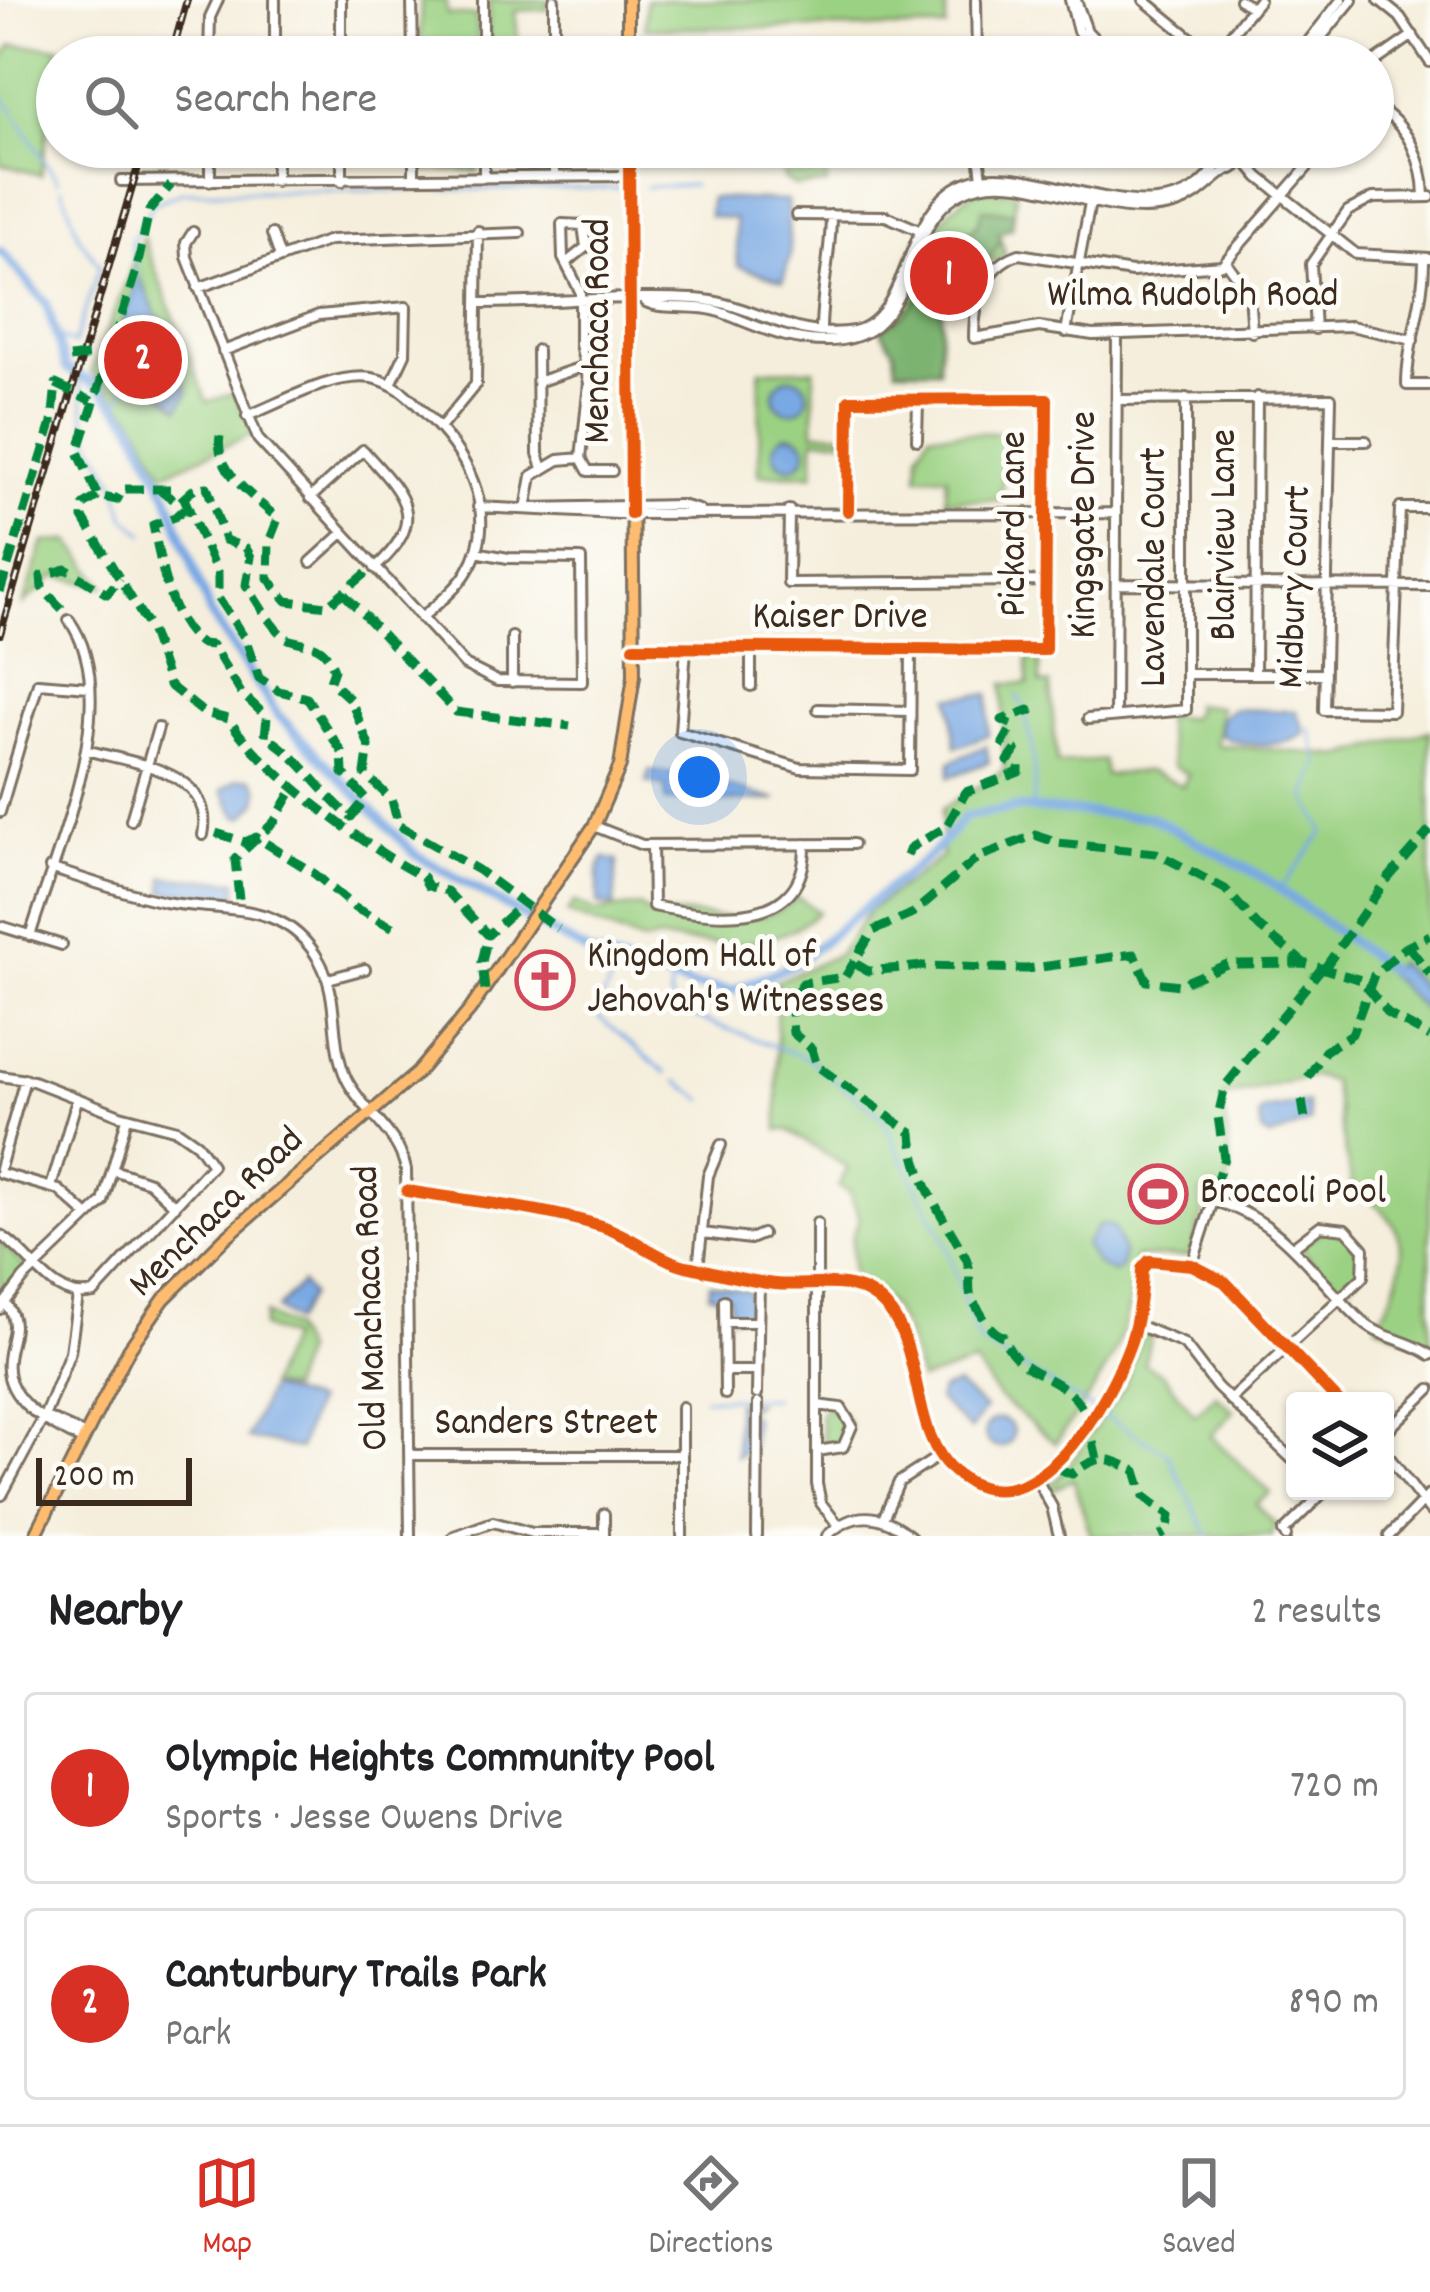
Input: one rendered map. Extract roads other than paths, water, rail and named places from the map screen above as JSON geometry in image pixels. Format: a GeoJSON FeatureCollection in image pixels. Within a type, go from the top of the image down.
{"type":"FeatureCollection","features":[{"type":"Feature","properties":{"kind":"main road"},"geometry":{"type":"LineString","coordinates":[[628,0],[628,36]]}},
{"type":"Feature","properties":{"kind":"main road","name":"Menchaca Road"},"geometry":{"type":"LineString","coordinates":[[35,1536],[129,1349],[173,1289],[438,1051],[594,826],[628,734],[634,647],[629,168]]}},
{"type":"Feature","properties":{"kind":"street"},"geometry":{"type":"LineString","coordinates":[[209,36],[218,0]]}},
{"type":"Feature","properties":{"kind":"street"},"geometry":{"type":"LineString","coordinates":[[275,0],[275,36]]}},
{"type":"Feature","properties":{"kind":"street"},"geometry":{"type":"LineString","coordinates":[[341,0],[341,36]]}},
{"type":"Feature","properties":{"kind":"street"},"geometry":{"type":"LineString","coordinates":[[412,0],[413,36]]}},
{"type":"Feature","properties":{"kind":"street"},"geometry":{"type":"LineString","coordinates":[[483,0],[483,36]]}},
{"type":"Feature","properties":{"kind":"street"},"geometry":{"type":"LineString","coordinates":[[554,0],[554,36]]}},
{"type":"Feature","properties":{"kind":"street"},"geometry":{"type":"LineString","coordinates":[[976,0],[976,36]]}},
{"type":"Feature","properties":{"kind":"street"},"geometry":{"type":"LineString","coordinates":[[1073,0],[1083,36]]}},
{"type":"Feature","properties":{"kind":"street"},"geometry":{"type":"LineString","coordinates":[[1073,0],[1092,36]]}},
{"type":"Feature","properties":{"kind":"street"},"geometry":{"type":"LineString","coordinates":[[1144,0],[1188,36]]}},
{"type":"Feature","properties":{"kind":"street"},"geometry":{"type":"LineString","coordinates":[[1230,36],[1255,4],[1240,0]]}},
{"type":"Feature","properties":{"kind":"street"},"geometry":{"type":"LineString","coordinates":[[1315,36],[1341,0]]}},
{"type":"Feature","properties":{"kind":"street"},"geometry":{"type":"LineString","coordinates":[[1319,36],[1352,0]]}},
{"type":"Feature","properties":{"kind":"street"},"geometry":{"type":"LineString","coordinates":[[1384,2],[1430,62]]}},
{"type":"Feature","properties":{"kind":"street"},"geometry":{"type":"LineString","coordinates":[[1394,48],[1412,35]]}},
{"type":"Feature","properties":{"kind":"street"},"geometry":{"type":"LineString","coordinates":[[1315,329],[1310,268],[1329,234],[1365,200],[1427,197],[1420,160],[1394,121]]}},
{"type":"Feature","properties":{"kind":"street"},"geometry":{"type":"LineString","coordinates":[[210,168],[210,181]]}},
{"type":"Feature","properties":{"kind":"street"},"geometry":{"type":"LineString","coordinates":[[276,168],[276,181]]}},
{"type":"Feature","properties":{"kind":"street"},"geometry":{"type":"LineString","coordinates":[[342,168],[342,181]]}},
{"type":"Feature","properties":{"kind":"street"},"geometry":{"type":"LineString","coordinates":[[414,168],[414,178]]}},
{"type":"Feature","properties":{"kind":"street"},"geometry":{"type":"LineString","coordinates":[[484,168],[484,178]]}},
{"type":"Feature","properties":{"kind":"street"},"geometry":{"type":"LineString","coordinates":[[554,168],[554,177]]}},
{"type":"Feature","properties":{"kind":"street"},"geometry":{"type":"LineString","coordinates":[[980,168],[982,182]]}},
{"type":"Feature","properties":{"kind":"street"},"geometry":{"type":"LineString","coordinates":[[477,303],[646,302],[705,308],[781,335],[857,337],[882,323],[939,201],[982,182],[1091,198],[1174,198],[1198,185],[1210,168]]}},
{"type":"Feature","properties":{"kind":"street"},"geometry":{"type":"LineString","coordinates":[[1091,198],[1130,208],[1178,204],[1233,168],[1259,177],[1363,257],[1427,258],[1407,385],[1430,385]]}},
{"type":"Feature","properties":{"kind":"street"},"geometry":{"type":"LineString","coordinates":[[1253,168],[1259,177]]}},
{"type":"Feature","properties":{"kind":"street"},"geometry":{"type":"LineString","coordinates":[[1079,262],[1155,272],[1207,270],[1227,263],[1307,168]]}},
{"type":"Feature","properties":{"kind":"street"},"geometry":{"type":"LineString","coordinates":[[121,182],[629,176]]}},
{"type":"Feature","properties":{"kind":"street"},"geometry":{"type":"LineString","coordinates":[[1066,332],[1091,198]]}},
{"type":"Feature","properties":{"kind":"street"},"geometry":{"type":"LineString","coordinates":[[796,215],[886,216],[924,232]]}},
{"type":"Feature","properties":{"kind":"street"},"geometry":{"type":"LineString","coordinates":[[821,334],[822,299],[831,269],[831,215]]}},
{"type":"Feature","properties":{"kind":"street"},"geometry":{"type":"LineString","coordinates":[[566,262],[586,247],[584,225],[562,224],[566,262],[580,286],[588,405],[581,458],[588,471],[612,471]]}},
{"type":"Feature","properties":{"kind":"street"},"geometry":{"type":"LineString","coordinates":[[440,428],[476,384],[478,231]]}},
{"type":"Feature","properties":{"kind":"street"},"geometry":{"type":"LineString","coordinates":[[194,232],[186,251],[264,448],[471,670],[512,682],[582,682],[581,559],[508,559],[476,552]]}},
{"type":"Feature","properties":{"kind":"street"},"geometry":{"type":"LineString","coordinates":[[198,288],[330,240],[520,233]]}},
{"type":"Feature","properties":{"kind":"street"},"geometry":{"type":"LineString","coordinates":[[272,234],[280,257]]}},
{"type":"Feature","properties":{"kind":"street","name":"Wilma Rudolph Road"},"geometry":{"type":"LineString","coordinates":[[1079,262],[1033,254],[1002,262],[979,298],[974,338],[1039,327],[1117,334],[1359,327],[1413,340]]}},
{"type":"Feature","properties":{"kind":"street"},"geometry":{"type":"LineString","coordinates":[[1227,263],[1249,294],[1252,332]]}},
{"type":"Feature","properties":{"kind":"street"},"geometry":{"type":"LineString","coordinates":[[223,351],[320,315],[406,307],[405,354],[391,384]]}},
{"type":"Feature","properties":{"kind":"street","name":"Kingsgate Drive"},"geometry":{"type":"LineString","coordinates":[[1115,716],[1117,334]]}},
{"type":"Feature","properties":{"kind":"street"},"geometry":{"type":"LineString","coordinates":[[537,350],[538,454],[544,467]]}},
{"type":"Feature","properties":{"kind":"street"},"geometry":{"type":"LineString","coordinates":[[540,381],[585,366]]}},
{"type":"Feature","properties":{"kind":"street"},"geometry":{"type":"LineString","coordinates":[[248,416],[343,380],[391,384],[440,428],[470,466],[478,507],[476,552],[461,581],[421,618]]}},
{"type":"Feature","properties":{"kind":"street"},"geometry":{"type":"LineString","coordinates":[[1117,400],[1258,397]]}},
{"type":"Feature","properties":{"kind":"street","name":"Midbury Court"},"geometry":{"type":"LineString","coordinates":[[1258,397],[1331,398],[1324,710],[1392,711],[1400,585]]}},
{"type":"Feature","properties":{"kind":"street","name":"Blairview Lane"},"geometry":{"type":"LineString","coordinates":[[1256,674],[1258,397]]}},
{"type":"Feature","properties":{"kind":"street","name":"Lavendale Court"},"geometry":{"type":"LineString","coordinates":[[1088,719],[1186,710],[1186,398]]}},
{"type":"Feature","properties":{"kind":"street","name":"Pickard Lane"},"geometry":{"type":"LineString","coordinates":[[918,400],[1047,399],[1045,650]]}},
{"type":"Feature","properties":{"kind":"street"},"geometry":{"type":"LineString","coordinates":[[848,511],[849,400],[918,400],[916,440]]}},
{"type":"Feature","properties":{"kind":"street"},"geometry":{"type":"LineString","coordinates":[[1331,441],[1366,441]]}},
{"type":"Feature","properties":{"kind":"street"},"geometry":{"type":"LineString","coordinates":[[310,499],[363,450],[401,493],[407,511],[401,541],[375,568]]}},
{"type":"Feature","properties":{"kind":"street"},"geometry":{"type":"LineString","coordinates":[[526,509],[527,483],[544,467],[581,458]]}},
{"type":"Feature","properties":{"kind":"street"},"geometry":{"type":"LineString","coordinates":[[478,507],[1116,513]]}},
{"type":"Feature","properties":{"kind":"street"},"geometry":{"type":"LineString","coordinates":[[1400,585],[1400,508],[1430,508]]}},
{"type":"Feature","properties":{"kind":"street"},"geometry":{"type":"LineString","coordinates":[[789,510],[788,583],[1046,581]]}},
{"type":"Feature","properties":{"kind":"street"},"geometry":{"type":"LineString","coordinates":[[311,562],[343,533]]}},
{"type":"Feature","properties":{"kind":"street"},"geometry":{"type":"LineString","coordinates":[[1116,584],[1430,586]]}},
{"type":"Feature","properties":{"kind":"street"},"geometry":{"type":"LineString","coordinates":[[30,935],[86,750],[86,650],[69,620]]}},
{"type":"Feature","properties":{"kind":"street"},"geometry":{"type":"LineString","coordinates":[[512,638],[512,682]]}},
{"type":"Feature","properties":{"kind":"street","name":"Kaiser Drive"},"geometry":{"type":"LineString","coordinates":[[634,647],[1045,650]]}},
{"type":"Feature","properties":{"kind":"street"},"geometry":{"type":"LineString","coordinates":[[686,648],[680,733],[788,766],[910,770],[911,649]]}},
{"type":"Feature","properties":{"kind":"street"},"geometry":{"type":"LineString","coordinates":[[751,686],[752,648]]}},
{"type":"Feature","properties":{"kind":"street"},"geometry":{"type":"LineString","coordinates":[[1186,674],[1324,674]]}},
{"type":"Feature","properties":{"kind":"street"},"geometry":{"type":"LineString","coordinates":[[0,812],[38,683],[89,687]]}},
{"type":"Feature","properties":{"kind":"street"},"geometry":{"type":"LineString","coordinates":[[818,710],[910,710]]}},
{"type":"Feature","properties":{"kind":"street"},"geometry":{"type":"LineString","coordinates":[[131,820],[158,728]]}},
{"type":"Feature","properties":{"kind":"street"},"geometry":{"type":"LineString","coordinates":[[86,750],[192,788],[204,811],[203,835]]}},
{"type":"Feature","properties":{"kind":"street"},"geometry":{"type":"LineString","coordinates":[[594,826],[631,843],[853,844]]}},
{"type":"Feature","properties":{"kind":"street"},"geometry":{"type":"LineString","coordinates":[[652,844],[653,906],[711,911],[765,910],[783,903],[801,883],[806,844]]}},
{"type":"Feature","properties":{"kind":"street","name":"Old Manchaca Road"},"geometry":{"type":"LineString","coordinates":[[50,868],[165,902],[238,906],[266,914],[302,938],[328,980],[338,1056],[347,1079],[401,1152],[406,1191],[410,1536]]}},
{"type":"Feature","properties":{"kind":"street"},"geometry":{"type":"LineString","coordinates":[[0,926],[62,945]]}},
{"type":"Feature","properties":{"kind":"street"},"geometry":{"type":"LineString","coordinates":[[328,980],[365,969]]}},
{"type":"Feature","properties":{"kind":"street"},"geometry":{"type":"LineString","coordinates":[[0,1076],[25,1079],[128,1118],[182,1132],[212,1163],[210,1173],[100,1290],[78,1296],[54,1285],[0,1235]]}},
{"type":"Feature","properties":{"kind":"street"},"geometry":{"type":"LineString","coordinates":[[25,1079],[4,1139],[0,1170],[51,1187],[88,1216]]}},
{"type":"Feature","properties":{"kind":"street"},"geometry":{"type":"LineString","coordinates":[[51,1187],[77,1100]]}},
{"type":"Feature","properties":{"kind":"street"},"geometry":{"type":"LineString","coordinates":[[84,1437],[44,1417],[5,1380],[16,1326],[3,1307],[36,1267],[103,1202],[128,1118]]}},
{"type":"Feature","properties":{"kind":"street"},"geometry":{"type":"LineString","coordinates":[[698,1268],[709,1170],[721,1145]]}},
{"type":"Feature","properties":{"kind":"street"},"geometry":{"type":"LineString","coordinates":[[113,1171],[149,1182],[175,1206]]}},
{"type":"Feature","properties":{"kind":"street"},"geometry":{"type":"LineString","coordinates":[[406,1191],[602,1227],[698,1268],[761,1282],[863,1290],[892,1316],[939,1456],[958,1476],[986,1488],[1005,1490],[1037,1480],[1076,1435],[1098,1404],[1136,1324],[1146,1263],[1192,1265],[1233,1288],[1329,1392]]}},
{"type":"Feature","properties":{"kind":"street"},"geometry":{"type":"LineString","coordinates":[[1192,1265],[1213,1201],[1256,1216],[1294,1246],[1373,1330],[1430,1355]]}},
{"type":"Feature","properties":{"kind":"street"},"geometry":{"type":"LineString","coordinates":[[817,1223],[819,1499],[838,1525]]}},
{"type":"Feature","properties":{"kind":"street"},"geometry":{"type":"LineString","coordinates":[[1230,1400],[1342,1299],[1366,1268],[1358,1239],[1346,1229],[1325,1225],[1294,1246]]}},
{"type":"Feature","properties":{"kind":"street"},"geometry":{"type":"LineString","coordinates":[[703,1233],[750,1239],[762,1234]]}},
{"type":"Feature","properties":{"kind":"street"},"geometry":{"type":"LineString","coordinates":[[758,1536],[754,1452],[761,1282]]}},
{"type":"Feature","properties":{"kind":"street"},"geometry":{"type":"LineString","coordinates":[[2,1495],[9,1468],[44,1417],[72,1347],[70,1321],[78,1296]]}},
{"type":"Feature","properties":{"kind":"street"},"geometry":{"type":"LineString","coordinates":[[724,1300],[724,1394]]}},
{"type":"Feature","properties":{"kind":"street"},"geometry":{"type":"LineString","coordinates":[[725,1322],[757,1322]]}},
{"type":"Feature","properties":{"kind":"street"},"geometry":{"type":"LineString","coordinates":[[1136,1324],[1179,1340],[1230,1400],[1286,1453]]}},
{"type":"Feature","properties":{"kind":"street"},"geometry":{"type":"LineString","coordinates":[[725,1371],[757,1371]]}},
{"type":"Feature","properties":{"kind":"street"},"geometry":{"type":"LineString","coordinates":[[1394,1432],[1430,1389]]}},
{"type":"Feature","properties":{"kind":"street"},"geometry":{"type":"LineString","coordinates":[[746,1413],[758,1403]]}},
{"type":"Feature","properties":{"kind":"street"},"geometry":{"type":"LineString","coordinates":[[817,1406],[842,1408],[852,1426],[843,1447],[817,1451]]}},
{"type":"Feature","properties":{"kind":"street"},"geometry":{"type":"LineString","coordinates":[[682,1407],[682,1536]]}},
{"type":"Feature","properties":{"kind":"street"},"geometry":{"type":"LineString","coordinates":[[1394,1453],[1426,1497],[1430,1511]]}},
{"type":"Feature","properties":{"kind":"street","name":"Sanders Street"},"geometry":{"type":"LineString","coordinates":[[409,1455],[682,1455]]}},
{"type":"Feature","properties":{"kind":"street"},"geometry":{"type":"LineString","coordinates":[[883,1519],[898,1482],[939,1456]]}},
{"type":"Feature","properties":{"kind":"street"},"geometry":{"type":"LineString","coordinates":[[1037,1480],[1058,1536]]}},
{"type":"Feature","properties":{"kind":"street"},"geometry":{"type":"LineString","coordinates":[[1389,1536],[1426,1497]]}},
{"type":"Feature","properties":{"kind":"street"},"geometry":{"type":"LineString","coordinates":[[1284,1534],[1316,1500]]}},
{"type":"Feature","properties":{"kind":"street"},"geometry":{"type":"LineString","coordinates":[[454,1536],[477,1532],[493,1522],[532,1533],[604,1534],[604,1514]]}},
{"type":"Feature","properties":{"kind":"street"},"geometry":{"type":"LineString","coordinates":[[827,1536],[838,1525],[861,1516],[883,1519],[910,1536]]}},
{"type":"Feature","properties":{"kind":"water"},"geometry":{"type":"Polygon","coordinates":[[[710,198],[787,201],[790,256],[783,281],[738,266],[735,219],[709,216],[710,198]]]}},
{"type":"Feature","properties":{"kind":"water"},"geometry":{"type":"Polygon","coordinates":[[[139,276],[159,320],[168,322],[165,333],[188,393],[179,408],[163,394],[152,368],[114,347],[119,333],[130,331],[123,321],[139,276]]]}},
{"type":"Feature","properties":{"kind":"water"},"geometry":{"type":"Polygon","coordinates":[[[791,378],[803,383],[808,395],[803,407],[791,412],[779,407],[774,395],[779,383],[791,378]]]}},
{"type":"Feature","properties":{"kind":"water"},"geometry":{"type":"Polygon","coordinates":[[[790,435],[801,440],[806,451],[801,462],[790,467],[779,462],[774,451],[779,440],[790,435]]]}},
{"type":"Feature","properties":{"kind":"water"},"geometry":{"type":"Polygon","coordinates":[[[989,694],[988,735],[956,747],[950,697],[989,694]]]}},
{"type":"Feature","properties":{"kind":"water"},"geometry":{"type":"Polygon","coordinates":[[[1232,709],[1296,711],[1305,732],[1277,744],[1227,738],[1220,734],[1221,718],[1232,709]]]}},
{"type":"Feature","properties":{"kind":"water"},"geometry":{"type":"Polygon","coordinates":[[[986,746],[989,762],[949,777],[950,762],[986,746]]]}},
{"type":"Feature","properties":{"kind":"water"},"geometry":{"type":"Polygon","coordinates":[[[649,771],[681,775],[684,801],[666,801],[665,786],[646,782],[649,771]]]}},
{"type":"Feature","properties":{"kind":"water"},"geometry":{"type":"Polygon","coordinates":[[[691,776],[777,800],[693,802],[689,798],[691,776]]]}},
{"type":"Feature","properties":{"kind":"water"},"geometry":{"type":"Polygon","coordinates":[[[252,778],[259,789],[258,802],[244,817],[237,816],[222,790],[238,779],[252,778]]]}},
{"type":"Feature","properties":{"kind":"water"},"geometry":{"type":"Polygon","coordinates":[[[604,858],[617,861],[614,907],[598,904],[598,870],[604,858]]]}},
{"type":"Feature","properties":{"kind":"water"},"geometry":{"type":"Polygon","coordinates":[[[164,877],[237,881],[237,897],[164,892],[164,877]]]}},
{"type":"Feature","properties":{"kind":"water"},"geometry":{"type":"Polygon","coordinates":[[[1397,963],[1430,994],[1430,1016],[1387,973],[1397,963]]]}},
{"type":"Feature","properties":{"kind":"water"},"geometry":{"type":"Polygon","coordinates":[[[1307,1103],[1310,1122],[1270,1138],[1262,1132],[1259,1115],[1264,1110],[1307,1103]]]}},
{"type":"Feature","properties":{"kind":"water"},"geometry":{"type":"Polygon","coordinates":[[[1100,1224],[1113,1227],[1123,1252],[1121,1268],[1114,1273],[1098,1265],[1084,1245],[1100,1224]]]}},
{"type":"Feature","properties":{"kind":"water"},"geometry":{"type":"Polygon","coordinates":[[[301,1283],[310,1295],[294,1322],[277,1309],[301,1283]]]}},
{"type":"Feature","properties":{"kind":"water"},"geometry":{"type":"Polygon","coordinates":[[[710,1283],[749,1291],[749,1315],[731,1317],[729,1297],[709,1294],[710,1283]]]}},
{"type":"Feature","properties":{"kind":"water"},"geometry":{"type":"Polygon","coordinates":[[[957,1385],[985,1409],[970,1430],[938,1400],[941,1390],[957,1385]]]}},
{"type":"Feature","properties":{"kind":"water"},"geometry":{"type":"Polygon","coordinates":[[[269,1388],[315,1402],[299,1449],[247,1438],[269,1388]]]}},
{"type":"Feature","properties":{"kind":"water"},"geometry":{"type":"Polygon","coordinates":[[[736,1403],[755,1403],[745,1411],[754,1418],[751,1448],[736,1457],[736,1403]]]}},
{"type":"Feature","properties":{"kind":"water"},"geometry":{"type":"Polygon","coordinates":[[[999,1419],[1009,1423],[1013,1433],[1009,1443],[999,1447],[989,1443],[985,1433],[989,1423],[999,1419]]]}},
{"type":"Feature","properties":{"kind":"waterway"},"geometry":{"type":"LineString","coordinates":[[0,90],[36,147]]}},
{"type":"Feature","properties":{"kind":"waterway"},"geometry":{"type":"LineString","coordinates":[[49,168],[58,182]]}},
{"type":"Feature","properties":{"kind":"waterway"},"geometry":{"type":"LineString","coordinates":[[646,187],[693,185]]}},
{"type":"Feature","properties":{"kind":"waterway"},"geometry":{"type":"LineString","coordinates":[[56,335],[74,344],[100,266],[80,239],[62,188]]}},
{"type":"Feature","properties":{"kind":"waterway"},"geometry":{"type":"LineString","coordinates":[[138,279],[131,243],[153,204],[182,192],[619,188]]}},
{"type":"Feature","properties":{"kind":"waterway"},"geometry":{"type":"LineString","coordinates":[[0,250],[46,303],[66,368],[98,386],[132,422],[168,496],[210,613],[277,714],[416,855],[589,953],[691,986],[733,990],[795,964],[934,852],[966,816],[1018,808],[1151,817],[1266,879],[1396,975]]}},
{"type":"Feature","properties":{"kind":"waterway"},"geometry":{"type":"LineString","coordinates":[[117,405],[140,366]]}},
{"type":"Feature","properties":{"kind":"waterway"},"geometry":{"type":"LineString","coordinates":[[79,375],[88,435],[116,484],[125,517],[144,534]]}},
{"type":"Feature","properties":{"kind":"waterway"},"geometry":{"type":"LineString","coordinates":[[1017,695],[1032,752],[1031,809]]}},
{"type":"Feature","properties":{"kind":"waterway"},"geometry":{"type":"LineString","coordinates":[[1280,889],[1324,832],[1306,796],[1319,764],[1310,727]]}},
{"type":"Feature","properties":{"kind":"waterway"},"geometry":{"type":"LineString","coordinates":[[620,963],[595,1014],[666,1073]]}},
{"type":"Feature","properties":{"kind":"waterway"},"geometry":{"type":"LineString","coordinates":[[671,979],[670,997],[678,1011],[807,1058],[881,1116],[943,1238],[979,1342],[1167,1453],[1208,1536]]}},
{"type":"Feature","properties":{"kind":"waterway"},"geometry":{"type":"LineString","coordinates":[[677,1081],[704,1100]]}},
{"type":"Feature","properties":{"kind":"waterway"},"geometry":{"type":"LineString","coordinates":[[704,1398],[773,1398]]}},
{"type":"Feature","properties":{"kind":"railway"},"geometry":{"type":"LineString","coordinates":[[177,36],[187,0]]}},
{"type":"Feature","properties":{"kind":"railway"},"geometry":{"type":"LineString","coordinates":[[0,634],[138,168]]}},
{"type":"Feature","properties":{"kind":"place","name":"Olympic Heights Community Pool"},"geometry":{"type":"Point","coordinates":[949,276]}},
{"type":"Feature","properties":{"kind":"place","name":"Canturbury Trails Park"},"geometry":{"type":"Point","coordinates":[143,360]}},
{"type":"Feature","properties":{"kind":"place","name":"Kingdom Hall of Jehovah's Witnesses"},"geometry":{"type":"Point","coordinates":[545,980]}},
{"type":"Feature","properties":{"kind":"place","name":"Broccoli Pool"},"geometry":{"type":"Point","coordinates":[1158,1194]}}]}
